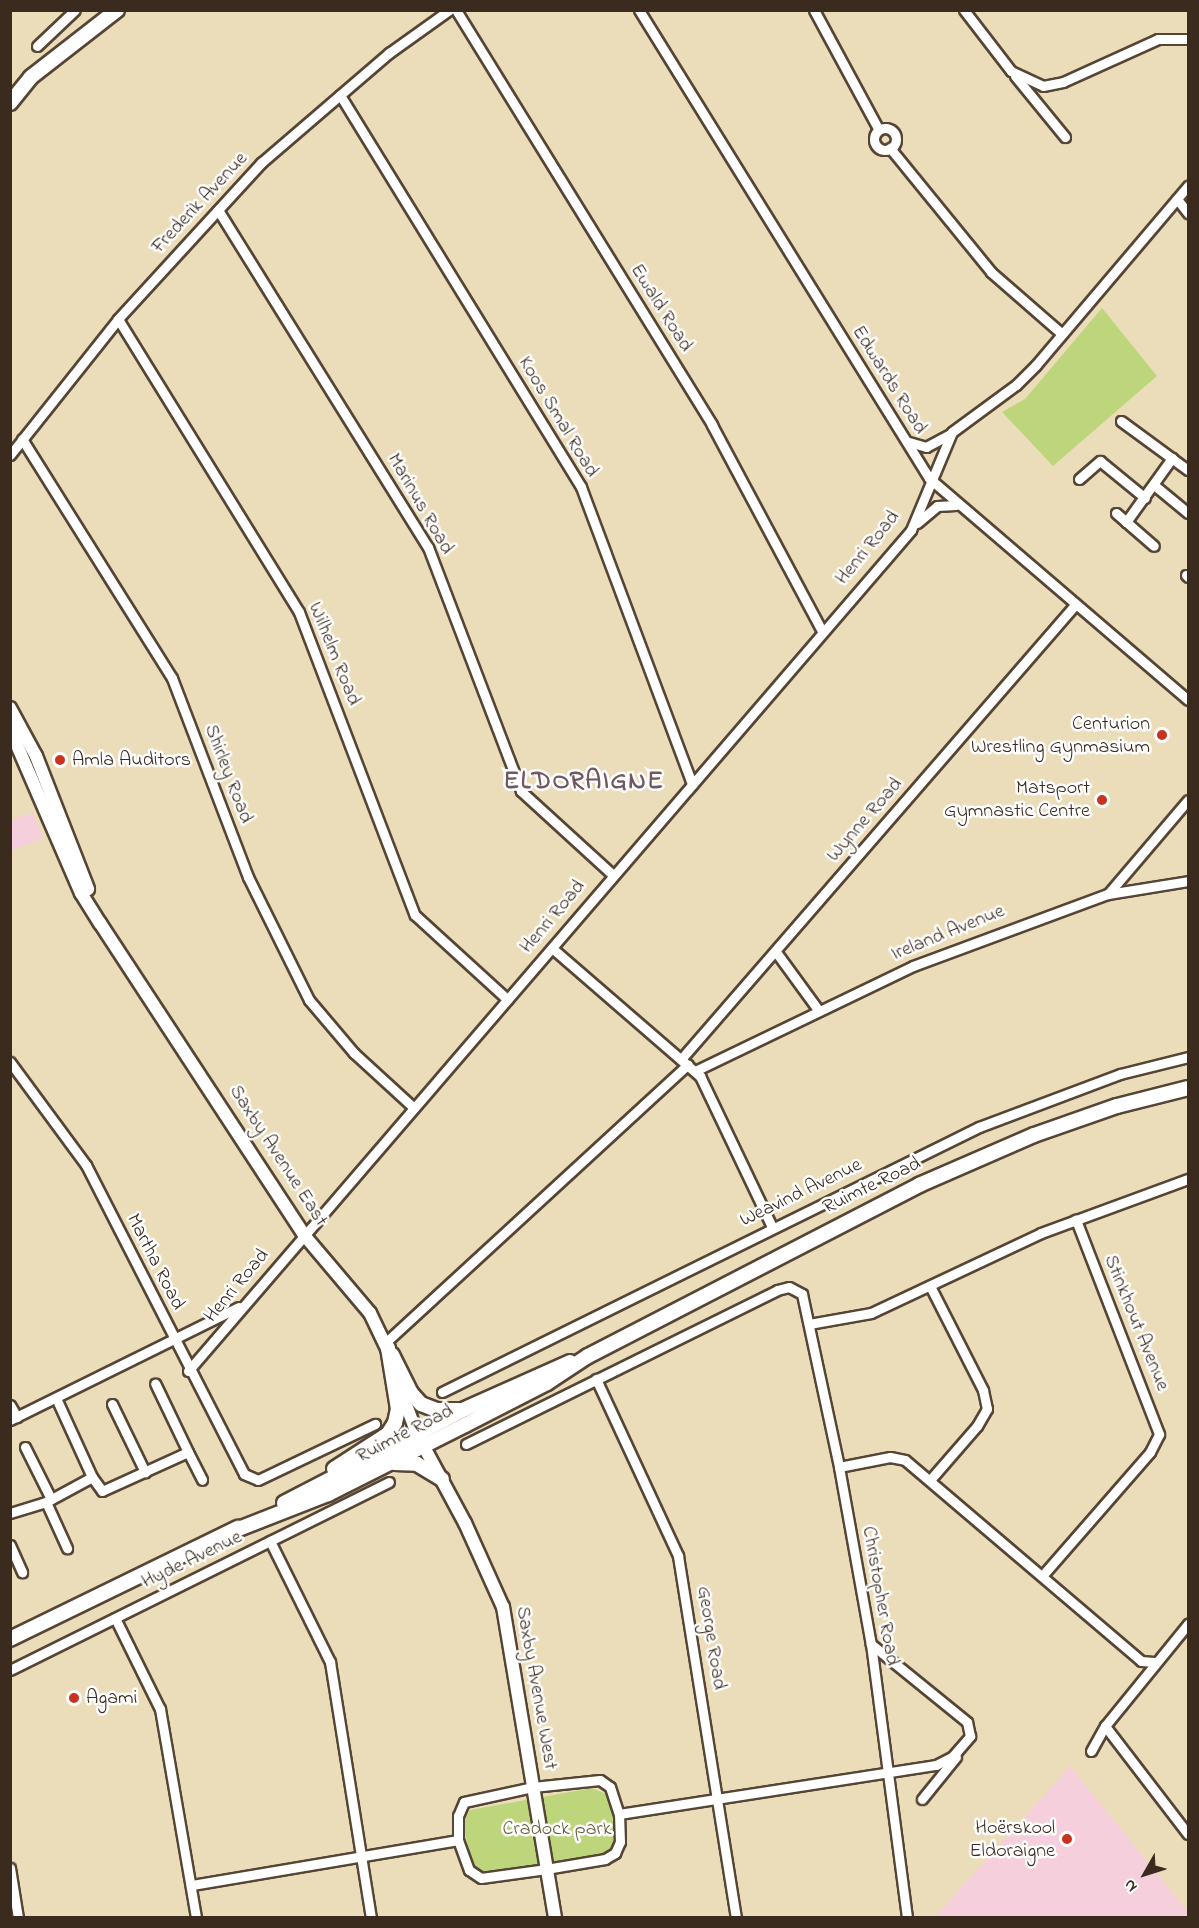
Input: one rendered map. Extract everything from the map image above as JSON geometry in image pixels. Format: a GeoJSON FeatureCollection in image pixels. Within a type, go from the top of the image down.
{"type":"FeatureCollection","features":[{"type":"Feature","properties":{"kind":"main road"},"geometry":{"type":"LineString","coordinates":[[10,103],[32,77],[117,10]]}},
{"type":"Feature","properties":{"kind":"main road","name":"Ruimte Road"},"geometry":{"type":"LineString","coordinates":[[10,1639],[231,1532],[322,1482],[547,1383],[588,1356],[803,1242],[966,1164],[1117,1106],[1188,1088]]}},
{"type":"Feature","properties":{"kind":"main road"},"geometry":{"type":"LineString","coordinates":[[387,1345],[411,1393],[421,1404],[437,1410],[465,1409]]}},
{"type":"Feature","properties":{"kind":"main road"},"geometry":{"type":"LineString","coordinates":[[322,1482],[339,1465],[393,1427],[398,1409],[387,1345]]}},
{"type":"Feature","properties":{"kind":"main road","name":"Ruimte Road"},"geometry":{"type":"LineString","coordinates":[[231,1532],[328,1494],[380,1467],[465,1409],[541,1372],[588,1356]]}},
{"type":"Feature","properties":{"kind":"main road"},"geometry":{"type":"LineString","coordinates":[[380,1467],[408,1462],[442,1479]]}},
{"type":"Feature","properties":{"kind":"street"},"geometry":{"type":"LineString","coordinates":[[37,45],[75,10]]}},
{"type":"Feature","properties":{"kind":"street","name":"Frederik Avenue"},"geometry":{"type":"LineString","coordinates":[[10,455],[118,319],[261,163],[389,53],[449,10]]}},
{"type":"Feature","properties":{"kind":"street","name":"Ewald Road"},"geometry":{"type":"LineString","coordinates":[[456,10],[712,425],[822,631]]}},
{"type":"Feature","properties":{"kind":"street","name":"Edwards Road"},"geometry":{"type":"LineString","coordinates":[[639,10],[929,478],[1188,700]]}},
{"type":"Feature","properties":{"kind":"street"},"geometry":{"type":"LineString","coordinates":[[814,10],[879,130]]}},
{"type":"Feature","properties":{"kind":"street"},"geometry":{"type":"LineString","coordinates":[[964,10],[1065,137]]}},
{"type":"Feature","properties":{"kind":"street"},"geometry":{"type":"LineString","coordinates":[[1011,71],[1037,85],[1053,85],[1143,44],[1166,38],[1188,39]]}},
{"type":"Feature","properties":{"kind":"street","name":"Koos Smal Road"},"geometry":{"type":"LineString","coordinates":[[339,95],[581,487],[692,784]]}},
{"type":"Feature","properties":{"kind":"street"},"geometry":{"type":"LineString","coordinates":[[890,148],[894,135],[886,128],[879,130],[874,138],[876,145],[890,148],[991,272],[1062,334]]}},
{"type":"Feature","properties":{"kind":"street"},"geometry":{"type":"LineString","coordinates":[[903,436],[915,447],[926,447],[952,432],[1016,385],[1188,186]]}},
{"type":"Feature","properties":{"kind":"street"},"geometry":{"type":"LineString","coordinates":[[1177,199],[1188,213]]}},
{"type":"Feature","properties":{"kind":"street","name":"Marinus Road"},"geometry":{"type":"LineString","coordinates":[[218,210],[428,547],[521,791],[613,875]]}},
{"type":"Feature","properties":{"kind":"street","name":"Wilhelm Road"},"geometry":{"type":"LineString","coordinates":[[118,319],[299,612],[415,915],[507,999]]}},
{"type":"Feature","properties":{"kind":"street"},"geometry":{"type":"LineString","coordinates":[[1121,421],[1188,470]]}},
{"type":"Feature","properties":{"kind":"street","name":"Henri Road"},"geometry":{"type":"LineString","coordinates":[[188,1371],[911,530],[929,478],[952,432]]}},
{"type":"Feature","properties":{"kind":"street","name":"Shirley Road"},"geometry":{"type":"LineString","coordinates":[[22,439],[172,678],[248,877],[309,1000],[354,1053],[414,1108]]}},
{"type":"Feature","properties":{"kind":"street"},"geometry":{"type":"LineString","coordinates":[[1126,522],[1172,458]]}},
{"type":"Feature","properties":{"kind":"street"},"geometry":{"type":"LineString","coordinates":[[1079,479],[1100,461],[1144,498]]}},
{"type":"Feature","properties":{"kind":"street"},"geometry":{"type":"LineString","coordinates":[[1154,485],[1188,513]]}},
{"type":"Feature","properties":{"kind":"street"},"geometry":{"type":"LineString","coordinates":[[911,530],[937,506],[948,502],[958,505]]}},
{"type":"Feature","properties":{"kind":"street"},"geometry":{"type":"LineString","coordinates":[[1116,513],[1154,546]]}},
{"type":"Feature","properties":{"kind":"street","name":"Wynne Road"},"geometry":{"type":"LineString","coordinates":[[689,1064],[776,952],[1075,605]]}},
{"type":"Feature","properties":{"kind":"street","name":"Saxby Avenue East"},"geometry":{"type":"LineString","coordinates":[[10,708],[47,780],[90,895],[90,905]]}},
{"type":"Feature","properties":{"kind":"street","name":"Saxby Avenue East"},"geometry":{"type":"LineString","coordinates":[[10,729],[90,905],[304,1235],[359,1298],[387,1345],[420,1440]]}},
{"type":"Feature","properties":{"kind":"street"},"geometry":{"type":"LineString","coordinates":[[1108,894],[1188,800]]}},
{"type":"Feature","properties":{"kind":"street","name":"Ireland Avenue"},"geometry":{"type":"LineString","coordinates":[[387,1345],[689,1064],[819,1011],[913,966],[1019,923],[1108,894],[1188,881]]}},
{"type":"Feature","properties":{"kind":"street"},"geometry":{"type":"LineString","coordinates":[[552,948],[689,1064],[772,1227]]}},
{"type":"Feature","properties":{"kind":"street"},"geometry":{"type":"LineString","coordinates":[[776,952],[819,1011]]}},
{"type":"Feature","properties":{"kind":"street","name":"Weavind Avenue"},"geometry":{"type":"LineString","coordinates":[[442,1392],[772,1227],[980,1127],[1120,1074],[1188,1057]]}},
{"type":"Feature","properties":{"kind":"street","name":"Martha Road"},"geometry":{"type":"LineString","coordinates":[[10,1062],[86,1165],[188,1371],[239,1469],[248,1478],[258,1480],[375,1424]]}},
{"type":"Feature","properties":{"kind":"street"},"geometry":{"type":"LineString","coordinates":[[809,1324],[871,1313],[1004,1249],[1188,1179]]}},
{"type":"Feature","properties":{"kind":"street","name":"Stinkhout Avenue"},"geometry":{"type":"LineString","coordinates":[[1042,1576],[1150,1452],[1159,1434],[1076,1220]]}},
{"type":"Feature","properties":{"kind":"street"},"geometry":{"type":"LineString","coordinates":[[930,1286],[983,1390],[987,1409],[977,1426],[930,1480]]}},
{"type":"Feature","properties":{"kind":"street","name":"Christopher Road"},"geometry":{"type":"LineString","coordinates":[[596,1379],[777,1290],[793,1288],[804,1298],[839,1467],[871,1644],[890,1773],[907,1917]]}},
{"type":"Feature","properties":{"kind":"street"},"geometry":{"type":"LineString","coordinates":[[10,1405],[14,1419],[244,1304]]}},
{"type":"Feature","properties":{"kind":"street"},"geometry":{"type":"LineString","coordinates":[[466,1444],[596,1379]]}},
{"type":"Feature","properties":{"kind":"street","name":"George Road"},"geometry":{"type":"LineString","coordinates":[[596,1379],[678,1556],[736,1917]]}},
{"type":"Feature","properties":{"kind":"street"},"geometry":{"type":"LineString","coordinates":[[155,1383],[202,1480]]}},
{"type":"Feature","properties":{"kind":"street"},"geometry":{"type":"LineString","coordinates":[[56,1398],[92,1477],[102,1491],[188,1452]]}},
{"type":"Feature","properties":{"kind":"street"},"geometry":{"type":"LineString","coordinates":[[112,1404],[145,1472]]}},
{"type":"Feature","properties":{"kind":"street","name":"Saxby Avenue West"},"geometry":{"type":"LineString","coordinates":[[420,1440],[442,1479],[503,1607],[555,1917]]}},
{"type":"Feature","properties":{"kind":"street"},"geometry":{"type":"LineString","coordinates":[[25,1447],[67,1548]]}},
{"type":"Feature","properties":{"kind":"street"},"geometry":{"type":"LineString","coordinates":[[839,1467],[898,1457],[930,1480],[1141,1660],[1154,1662]]}},
{"type":"Feature","properties":{"kind":"street"},"geometry":{"type":"LineString","coordinates":[[10,1513],[48,1501],[92,1477]]}},
{"type":"Feature","properties":{"kind":"street","name":"Hyde Avenue"},"geometry":{"type":"LineString","coordinates":[[10,1670],[389,1482]]}},
{"type":"Feature","properties":{"kind":"street"},"geometry":{"type":"LineString","coordinates":[[270,1541],[330,1662],[371,1917]]}},
{"type":"Feature","properties":{"kind":"street"},"geometry":{"type":"LineString","coordinates":[[10,1545],[22,1572]]}},
{"type":"Feature","properties":{"kind":"street"},"geometry":{"type":"LineString","coordinates":[[115,1618],[160,1709],[196,1917]]}},
{"type":"Feature","properties":{"kind":"street"},"geometry":{"type":"LineString","coordinates":[[1091,1751],[1106,1726],[1154,1662],[1188,1624]]}},
{"type":"Feature","properties":{"kind":"street"},"geometry":{"type":"LineString","coordinates":[[871,1644],[964,1719],[970,1731],[964,1746],[922,1799]]}},
{"type":"Feature","properties":{"kind":"street"},"geometry":{"type":"LineString","coordinates":[[1106,1726],[1188,1834]]}},
{"type":"Feature","properties":{"kind":"street"},"geometry":{"type":"LineString","coordinates":[[619,1814],[718,1801],[936,1766],[964,1746]]}},
{"type":"Feature","properties":{"kind":"street"},"geometry":{"type":"LineString","coordinates":[[600,1780],[610,1787],[619,1814],[620,1842],[615,1852],[605,1858],[481,1878],[470,1870],[458,1840],[458,1816],[464,1802],[532,1787],[600,1780]]}},
{"type":"Feature","properties":{"kind":"street"},"geometry":{"type":"LineString","coordinates":[[192,1885],[458,1840]]}},
{"type":"Feature","properties":{"kind":"street"},"geometry":{"type":"LineString","coordinates":[[10,1868],[18,1917]]}},
{"type":"Feature","properties":{"kind":"shaded area"},"geometry":{"type":"Polygon","coordinates":[[[33,812],[43,838],[11,851],[12,820],[33,812]]]}},
{"type":"Feature","properties":{"kind":"shaded area","name":"Hoërskool Eldoraigne"},"geometry":{"type":"Polygon","coordinates":[[[1070,1766],[1188,1912],[1188,1917],[935,1917],[1070,1766]]]}},
{"type":"Feature","properties":{"kind":"green space"},"geometry":{"type":"Polygon","coordinates":[[[1102,308],[1157,376],[1053,466],[1002,412],[1025,399],[1102,308]]]}},
{"type":"Feature","properties":{"kind":"green space","name":"Cradock park"},"geometry":{"type":"Polygon","coordinates":[[[592,1788],[606,1794],[614,1815],[617,1836],[612,1850],[603,1858],[486,1876],[473,1867],[463,1825],[470,1810],[592,1788]]]}},
{"type":"Feature","properties":{"kind":"place","name":"Centurion Wrestling Gynmasium"},"geometry":{"type":"Point","coordinates":[1162,735]}},
{"type":"Feature","properties":{"kind":"place","name":"Amla Auditors"},"geometry":{"type":"Point","coordinates":[60,760]}},
{"type":"Feature","properties":{"kind":"place","name":"Matsport Gymnastic Centre"},"geometry":{"type":"Point","coordinates":[1102,800]}},
{"type":"Feature","properties":{"kind":"place","name":"Agami"},"geometry":{"type":"Point","coordinates":[74,1698]}},
{"type":"Feature","properties":{"kind":"place","name":"Hoërskool Eldoraigne"},"geometry":{"type":"Point","coordinates":[1067,1839]}},
{"type":"Feature","properties":{"kind":"district","name":"ELDORAIGNE"},"geometry":{"type":"Point","coordinates":[584,783]}}]}
